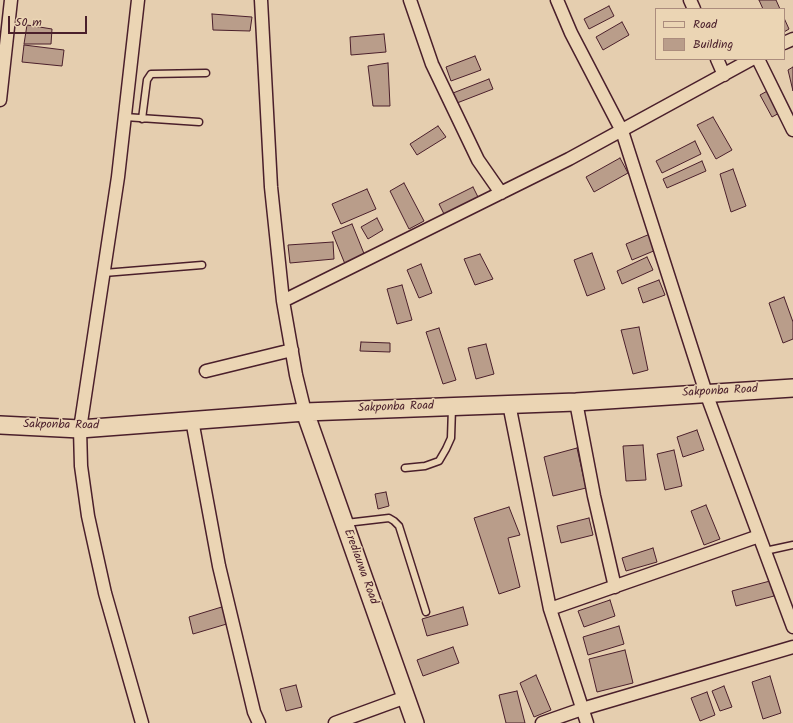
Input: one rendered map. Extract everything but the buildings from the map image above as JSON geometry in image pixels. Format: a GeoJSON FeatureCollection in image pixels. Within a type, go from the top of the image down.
{"type":"FeatureCollection","features":[{"type":"Feature","properties":{"kind":"main road","name":"Sakponba Road"},"geometry":{"type":"LineString","coordinates":[[0,425],[80,429],[305,412],[576,402],[793,388]]}},
{"type":"Feature","properties":{"kind":"main road","name":"Erediauwa Road"},"geometry":{"type":"LineString","coordinates":[[305,412],[415,723]]}},
{"type":"Feature","properties":{"kind":"street"},"geometry":{"type":"LineString","coordinates":[[0,100],[11,0]]}},
{"type":"Feature","properties":{"kind":"street"},"geometry":{"type":"LineString","coordinates":[[138,0],[118,177],[80,429],[80,466],[89,523],[102,581],[142,723]]}},
{"type":"Feature","properties":{"kind":"street"},"geometry":{"type":"LineString","coordinates":[[261,0],[271,187],[283,301],[305,412]]}},
{"type":"Feature","properties":{"kind":"street"},"geometry":{"type":"LineString","coordinates":[[410,0],[436,70],[478,160],[501,194]]}},
{"type":"Feature","properties":{"kind":"street"},"geometry":{"type":"LineString","coordinates":[[557,0],[571,33],[622,131],[706,393],[793,627]]}},
{"type":"Feature","properties":{"kind":"street"},"geometry":{"type":"LineString","coordinates":[[717,60],[724,75]]}},
{"type":"Feature","properties":{"kind":"street"},"geometry":{"type":"LineString","coordinates":[[283,301],[501,194],[622,131],[750,60]]}},
{"type":"Feature","properties":{"kind":"street"},"geometry":{"type":"LineString","coordinates":[[758,60],[793,130]]}},
{"type":"Feature","properties":{"kind":"street"},"geometry":{"type":"LineString","coordinates":[[206,371],[292,350]]}},
{"type":"Feature","properties":{"kind":"street"},"geometry":{"type":"LineString","coordinates":[[576,402],[594,496],[615,587]]}},
{"type":"Feature","properties":{"kind":"street"},"geometry":{"type":"LineString","coordinates":[[509,404],[550,609],[587,723]]}},
{"type":"Feature","properties":{"kind":"street"},"geometry":{"type":"LineString","coordinates":[[192,420],[219,566],[254,712],[259,723]]}},
{"type":"Feature","properties":{"kind":"street"},"geometry":{"type":"LineString","coordinates":[[550,609],[759,536]]}},
{"type":"Feature","properties":{"kind":"street"},"geometry":{"type":"LineString","coordinates":[[542,723],[582,709],[793,647]]}},
{"type":"Feature","properties":{"kind":"street"},"geometry":{"type":"LineString","coordinates":[[335,723],[406,697]]}},
{"type":"Feature","properties":{"kind":"lane"},"geometry":{"type":"LineString","coordinates":[[142,118],[147,80],[151,74],[206,72]]}},
{"type":"Feature","properties":{"kind":"lane"},"geometry":{"type":"LineString","coordinates":[[125,117],[199,122]]}},
{"type":"Feature","properties":{"kind":"lane"},"geometry":{"type":"LineString","coordinates":[[104,273],[202,265]]}},
{"type":"Feature","properties":{"kind":"lane"},"geometry":{"type":"LineString","coordinates":[[405,468],[426,466],[438,461],[446,450],[451,438],[452,406]]}},
{"type":"Feature","properties":{"kind":"lane"},"geometry":{"type":"LineString","coordinates":[[344,523],[388,518],[399,526],[426,612]]}},
{"type":"Feature","properties":{"kind":"lane"},"geometry":{"type":"LineString","coordinates":[[765,551],[793,545]]}}]}
